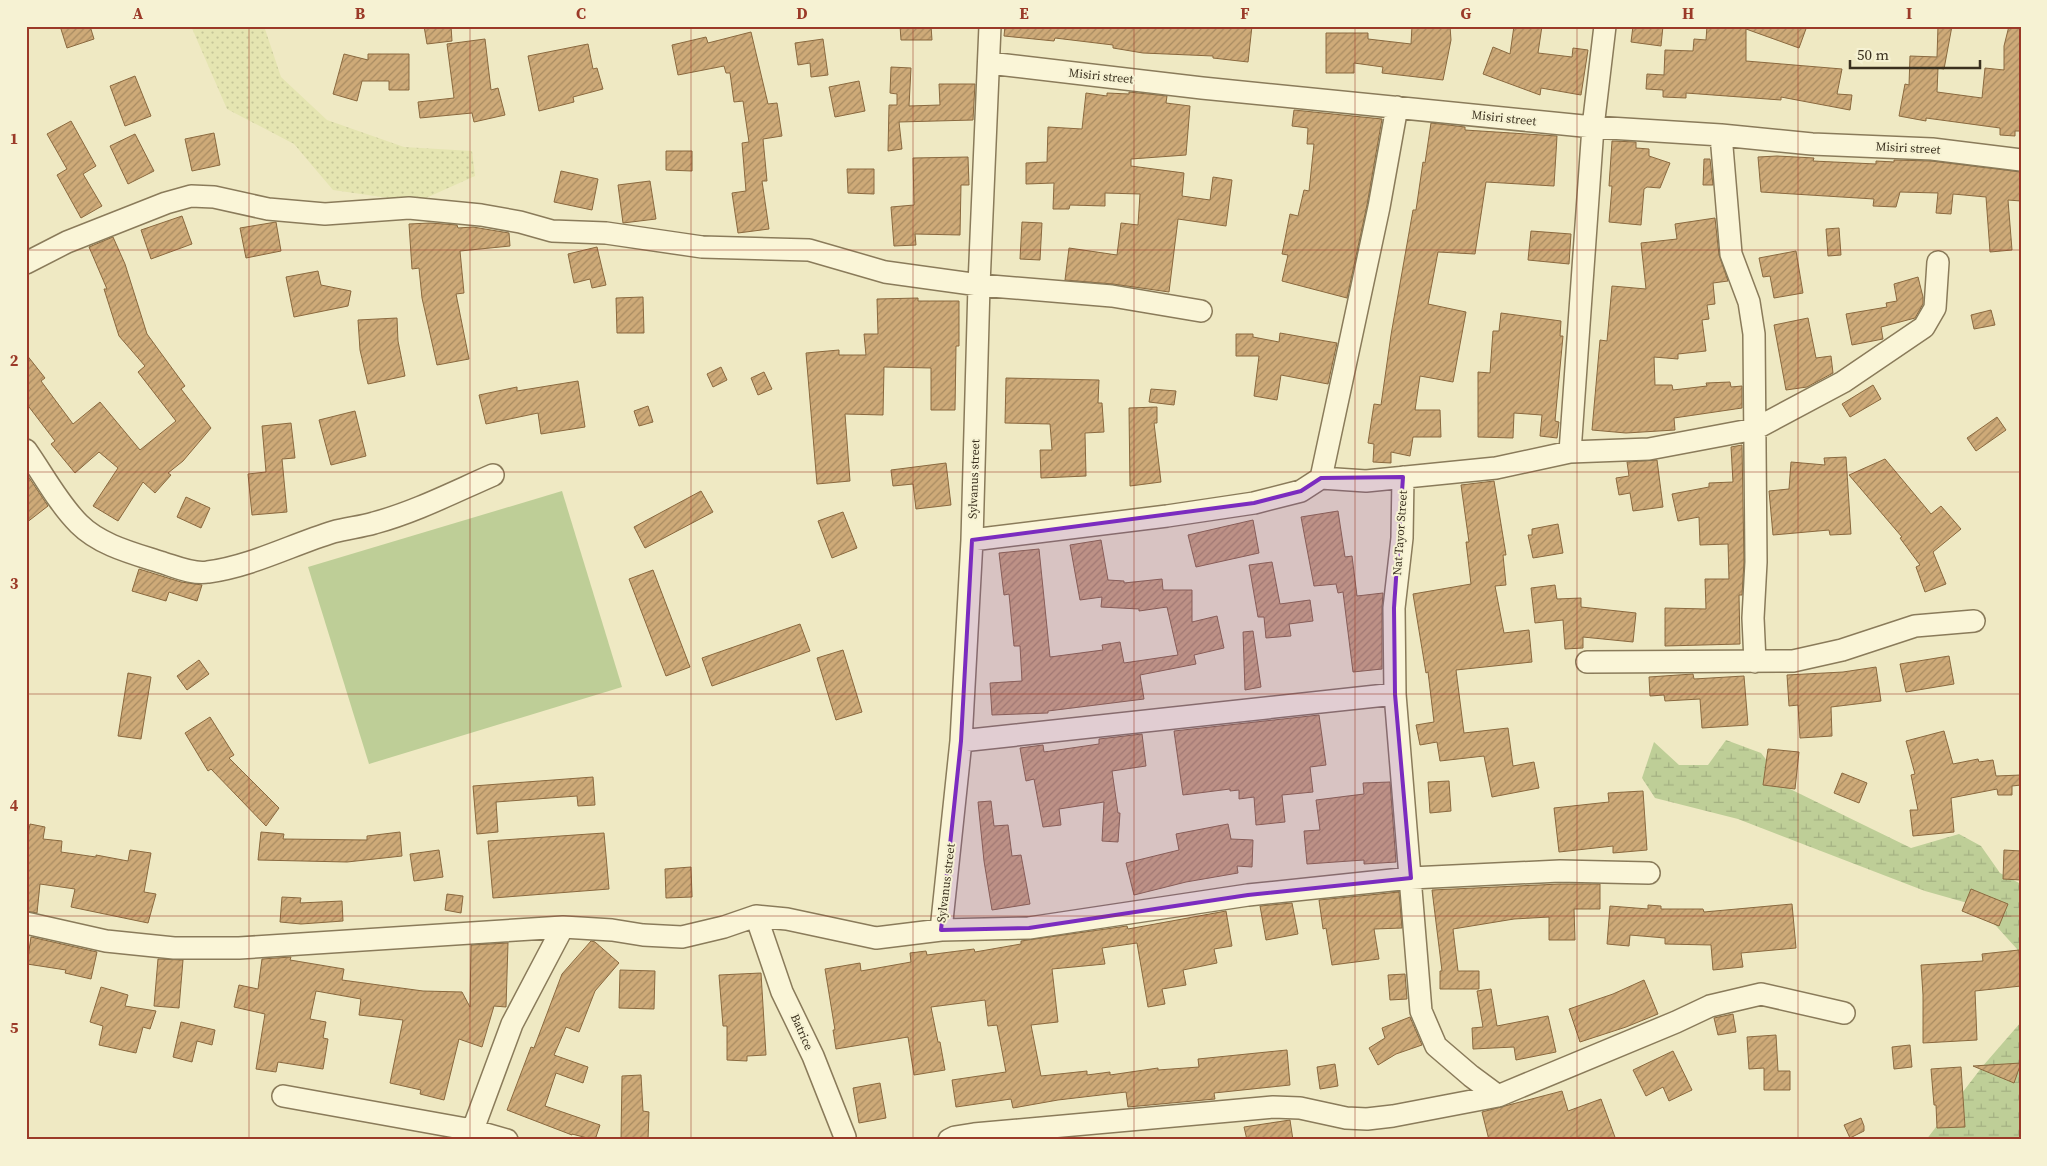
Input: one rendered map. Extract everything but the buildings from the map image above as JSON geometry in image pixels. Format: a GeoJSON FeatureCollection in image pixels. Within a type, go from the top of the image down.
{"type":"FeatureCollection","features":[{"type":"Feature","properties":{"kind":"street","name":"Sylvanus street"},"geometry":{"type":"LineString","coordinates":[[941,930],[961,741],[972,540],[979,285],[990,26]]}},
{"type":"Feature","properties":{"kind":"street"},"geometry":{"type":"LineString","coordinates":[[1570,452],[1593,128],[1605,26]]}},
{"type":"Feature","properties":{"kind":"street","name":"Misiri street"},"geometry":{"type":"LineString","coordinates":[[989,64],[1593,128],[1720,135],[1812,144],[1932,149],[2021,160]]}},
{"type":"Feature","properties":{"kind":"street"},"geometry":{"type":"LineString","coordinates":[[972,540],[1167,516],[1254,502],[1301,492],[1321,478],[1379,207],[1397,107]]}},
{"type":"Feature","properties":{"kind":"street"},"geometry":{"type":"LineString","coordinates":[[1720,135],[1731,254],[1748,302],[1754,334],[1756,562],[1753,618],[1755,662]]}},
{"type":"Feature","properties":{"kind":"street"},"geometry":{"type":"LineString","coordinates":[[26,263],[67,242],[166,203],[191,196],[214,197],[268,209],[325,214],[409,208],[491,216],[552,231],[606,233],[702,246],[809,250],[885,272],[979,285],[1112,296],[1201,311]]}},
{"type":"Feature","properties":{"kind":"street"},"geometry":{"type":"LineString","coordinates":[[1403,478],[1496,468],[1570,452],[1648,449],[1755,429],[1843,382],[1924,327],[1935,308],[1938,262]]}},
{"type":"Feature","properties":{"kind":"street"},"geometry":{"type":"LineString","coordinates":[[26,450],[79,524],[98,538],[116,547],[153,560],[206,573],[252,563],[334,532],[374,523],[417,509],[493,475]]}},
{"type":"Feature","properties":{"kind":"street","name":"Nat Tayor Street"},"geometry":{"type":"LineString","coordinates":[[1321,478],[1366,481],[1403,478],[1402,538],[1394,608],[1395,694],[1421,1011],[1436,1046],[1498,1096]]}},
{"type":"Feature","properties":{"kind":"street"},"geometry":{"type":"LineString","coordinates":[[1587,662],[1793,661],[1842,650],[1915,626],[1974,621]]}},
{"type":"Feature","properties":{"kind":"street"},"geometry":{"type":"LineString","coordinates":[[961,741],[1395,694]]}},
{"type":"Feature","properties":{"kind":"street"},"geometry":{"type":"LineString","coordinates":[[26,923],[106,940],[174,948],[239,948],[563,927],[682,937],[724,927],[756,916],[787,919],[876,938],[941,930],[1029,928],[1248,895],[1411,878],[1560,871],[1649,873]]}},
{"type":"Feature","properties":{"kind":"street","name":"Batrice"},"geometry":{"type":"LineString","coordinates":[[756,916],[782,992],[813,1056],[847,1139]]}},
{"type":"Feature","properties":{"kind":"street"},"geometry":{"type":"LineString","coordinates":[[471,1135],[512,1024],[563,927]]}},
{"type":"Feature","properties":{"kind":"street"},"geometry":{"type":"LineString","coordinates":[[953,1139],[1274,1108],[1300,1108],[1346,1118],[1368,1119],[1393,1116],[1498,1096],[1710,1006],[1731,999],[1761,994],[1844,1013]]}},
{"type":"Feature","properties":{"kind":"street"},"geometry":{"type":"LineString","coordinates":[[283,1096],[471,1135],[507,1140]]}},
{"type":"Feature","properties":{"kind":"highlighted area"},"geometry":{"type":"Polygon","coordinates":[[[1403,477],[1394,608],[1395,694],[1411,878],[1248,895],[1029,928],[941,930],[961,741],[972,540],[1254,503],[1301,491],[1321,478],[1403,477]]]}},
{"type":"Feature","properties":{"kind":"green space"},"geometry":{"type":"Polygon","coordinates":[[[191,26],[264,26],[281,77],[327,120],[404,147],[472,151],[475,176],[417,202],[333,190],[294,144],[227,109],[191,26]]]}},
{"type":"Feature","properties":{"kind":"green space"},"geometry":{"type":"Polygon","coordinates":[[[562,491],[622,687],[369,764],[308,567],[562,491]]]}},
{"type":"Feature","properties":{"kind":"green space"},"geometry":{"type":"Polygon","coordinates":[[[1726,740],[1761,753],[1788,788],[1911,848],[1959,834],[1981,846],[2000,873],[2021,884],[2021,968],[2017,949],[1978,906],[1925,891],[1738,819],[1655,798],[1642,778],[1654,742],[1679,765],[1708,765],[1726,740]]]}},
{"type":"Feature","properties":{"kind":"green space"},"geometry":{"type":"Polygon","coordinates":[[[2021,1022],[2021,1140],[1926,1140],[1982,1067],[2021,1022]]]}}]}
